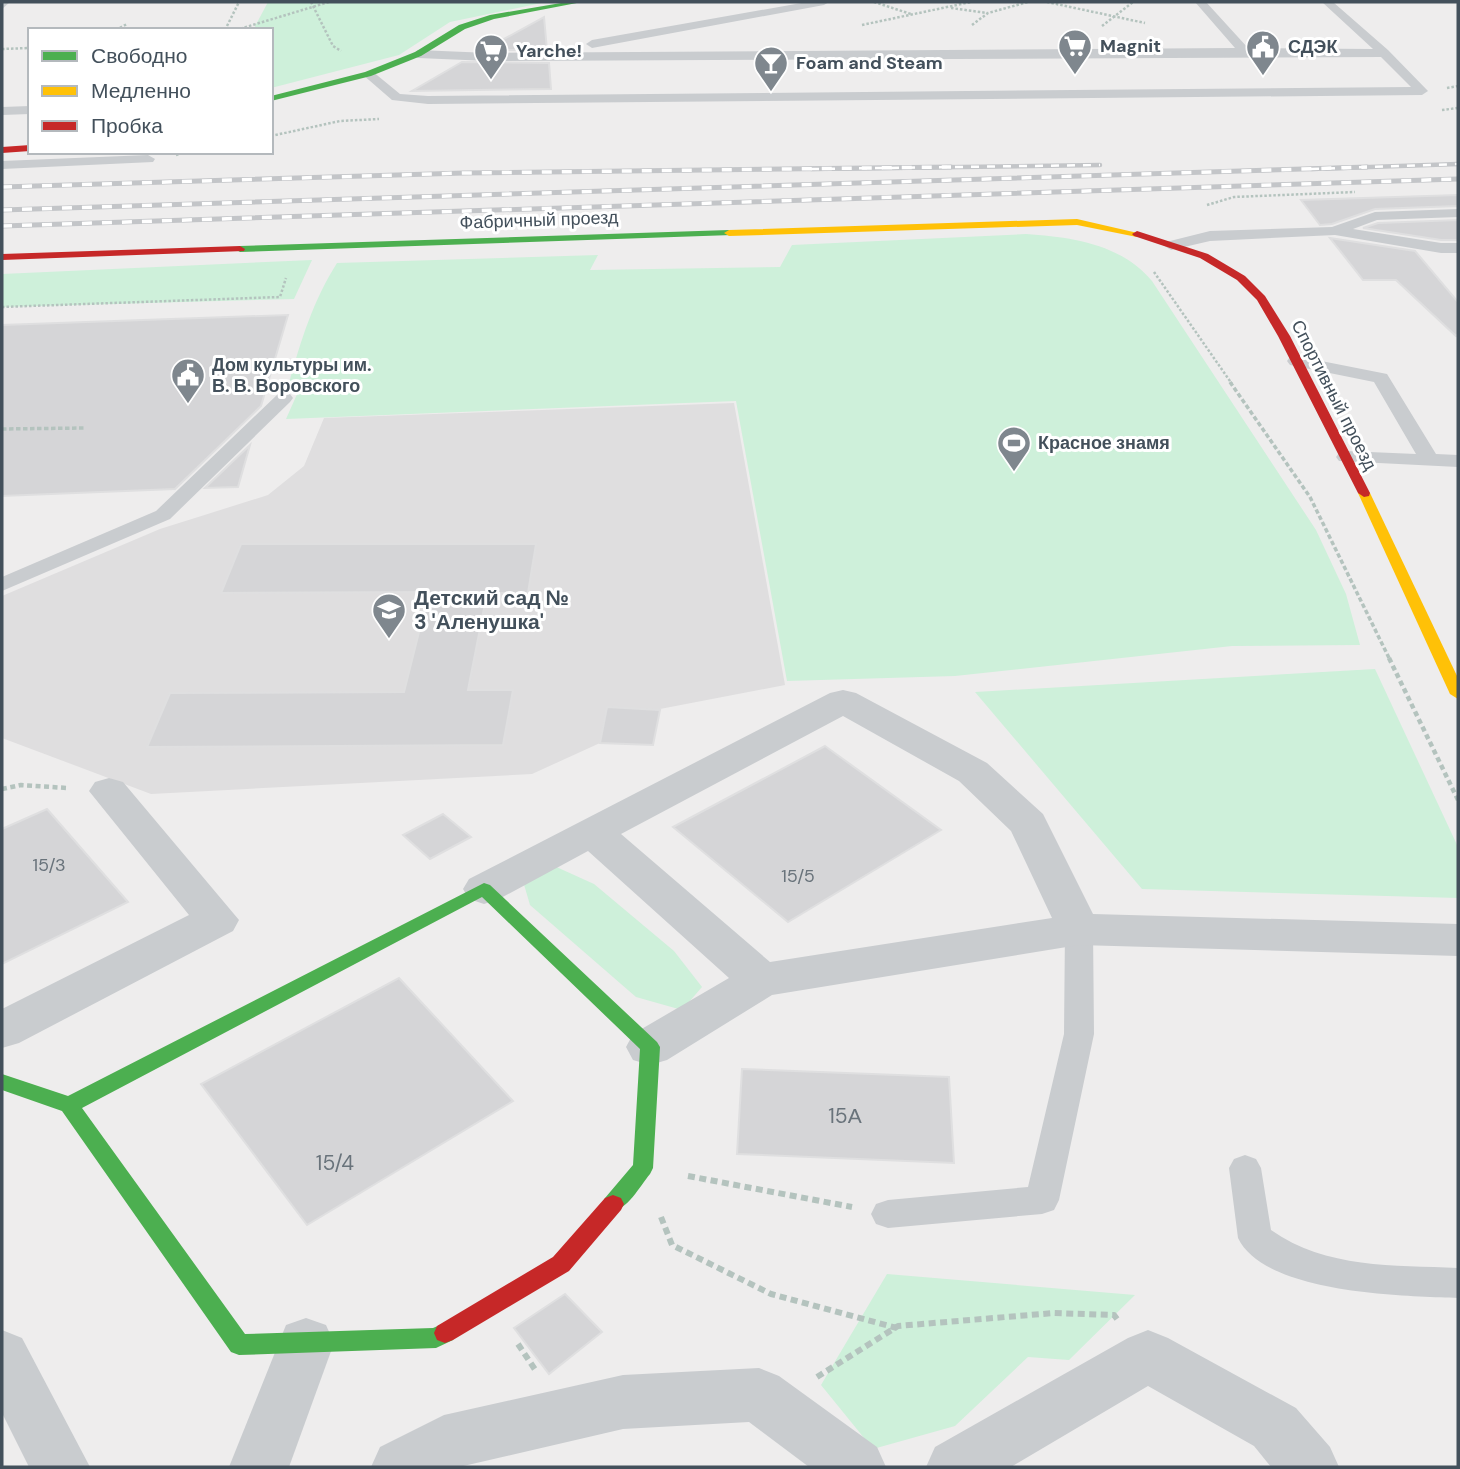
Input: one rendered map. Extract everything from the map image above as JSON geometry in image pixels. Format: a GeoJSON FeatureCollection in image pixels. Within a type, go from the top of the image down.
{"type":"FeatureCollection","features":[{"type":"Feature","properties":{"kind":"main road"},"geometry":{"type":"LineString","coordinates":[[273,98],[368,74],[418,54],[472,24],[493,17],[579,2]]}},
{"type":"Feature","properties":{"kind":"main road"},"geometry":{"type":"LineString","coordinates":[[2,150],[28,148]]}},
{"type":"Feature","properties":{"kind":"main road","name":"Спортивный проезд"},"geometry":{"type":"LineString","coordinates":[[1077,222],[1130,230],[1218,262],[1262,296],[1346,457],[1458,694]]}},
{"type":"Feature","properties":{"kind":"main road","name":"Фабричный проезд"},"geometry":{"type":"LineString","coordinates":[[2,257],[1077,222]]}},
{"type":"Feature","properties":{"kind":"main road"},"geometry":{"type":"LineString","coordinates":[[2,1083],[69,1105],[240,1345],[436,1338],[562,1264],[643,1167],[650,1047],[484,889],[69,1105]]}},
{"type":"Feature","properties":{"kind":"street"},"geometry":{"type":"LineString","coordinates":[[484,889],[843,701],[973,772],[1028,824],[1079,929]]}},
{"type":"Feature","properties":{"kind":"street"},"geometry":{"type":"LineString","coordinates":[[2,1030],[217,920],[109,791]]}},
{"type":"Feature","properties":{"kind":"street"},"geometry":{"type":"LineString","coordinates":[[592,832],[761,980]]}},
{"type":"Feature","properties":{"kind":"street"},"geometry":{"type":"LineString","coordinates":[[650,1047],[761,980],[1079,929],[1458,940]]}},
{"type":"Feature","properties":{"kind":"street"},"geometry":{"type":"LineString","coordinates":[[258,1467],[306,1342]]}},
{"type":"Feature","properties":{"kind":"street"},"geometry":{"type":"LineString","coordinates":[[2,1356],[60,1467]]}},
{"type":"Feature","properties":{"kind":"street"},"geometry":{"type":"LineString","coordinates":[[956,1467],[1149,1356],[1275,1427],[1309,1467]]}},
{"type":"Feature","properties":{"kind":"street"},"geometry":{"type":"LineString","coordinates":[[401,1467],[444,1443],[622,1402],[759,1395],[856,1467]]}},
{"type":"Feature","properties":{"kind":"lane"},"geometry":{"type":"LineString","coordinates":[[2,6],[5,2]]}},
{"type":"Feature","properties":{"kind":"lane"},"geometry":{"type":"LineString","coordinates":[[574,56],[591,45],[824,2]]}},
{"type":"Feature","properties":{"kind":"lane"},"geometry":{"type":"LineString","coordinates":[[1200,2],[1245,52]]}},
{"type":"Feature","properties":{"kind":"lane"},"geometry":{"type":"LineString","coordinates":[[368,74],[397,97],[428,100],[1423,96],[1384,54],[1326,2]]}},
{"type":"Feature","properties":{"kind":"lane"},"geometry":{"type":"LineString","coordinates":[[418,54],[1384,54]]}},
{"type":"Feature","properties":{"kind":"lane"},"geometry":{"type":"LineString","coordinates":[[2,111],[28,110]]}},
{"type":"Feature","properties":{"kind":"lane"},"geometry":{"type":"LineString","coordinates":[[2,165],[148,159]]}},
{"type":"Feature","properties":{"kind":"lane"},"geometry":{"type":"LineString","coordinates":[[1334,231],[1376,216],[1458,213]]}},
{"type":"Feature","properties":{"kind":"lane"},"geometry":{"type":"LineString","coordinates":[[1171,244],[1210,236],[1334,231],[1441,248],[1458,248]]}},
{"type":"Feature","properties":{"kind":"lane"},"geometry":{"type":"LineString","coordinates":[[1296,361],[1381,378],[1429,459]]}},
{"type":"Feature","properties":{"kind":"lane"},"geometry":{"type":"LineString","coordinates":[[2,585],[163,515],[284,398]]}},
{"type":"Feature","properties":{"kind":"lane"},"geometry":{"type":"LineString","coordinates":[[1346,457],[1458,461]]}},
{"type":"Feature","properties":{"kind":"lane"},"geometry":{"type":"LineString","coordinates":[[888,1214],[1042,1200],[1079,1034],[1079,929]]}},
{"type":"Feature","properties":{"kind":"lane"},"geometry":{"type":"LineString","coordinates":[[1245,1168],[1255,1238],[1274,1255],[1336,1274],[1458,1283]]}},
{"type":"Feature","properties":{"kind":"path"},"geometry":{"type":"LineString","coordinates":[[226,28],[239,2]]}},
{"type":"Feature","properties":{"kind":"path"},"geometry":{"type":"LineString","coordinates":[[311,2],[333,46],[363,67],[368,74]]}},
{"type":"Feature","properties":{"kind":"path"},"geometry":{"type":"LineString","coordinates":[[242,28],[329,2]]}},
{"type":"Feature","properties":{"kind":"path"},"geometry":{"type":"LineString","coordinates":[[874,2],[912,14]]}},
{"type":"Feature","properties":{"kind":"path"},"geometry":{"type":"LineString","coordinates":[[949,2],[958,5]]}},
{"type":"Feature","properties":{"kind":"path"},"geometry":{"type":"LineString","coordinates":[[832,55],[830,38],[838,32],[971,2]]}},
{"type":"Feature","properties":{"kind":"path"},"geometry":{"type":"LineString","coordinates":[[948,7],[988,13]]}},
{"type":"Feature","properties":{"kind":"path"},"geometry":{"type":"LineString","coordinates":[[120,28],[127,24]]}},
{"type":"Feature","properties":{"kind":"path"},"geometry":{"type":"LineString","coordinates":[[2,49],[28,48]]}},
{"type":"Feature","properties":{"kind":"path"},"geometry":{"type":"LineString","coordinates":[[273,136],[340,121],[387,119]]}},
{"type":"Feature","properties":{"kind":"path"},"geometry":{"type":"LineString","coordinates":[[1198,208],[1234,197],[1366,191]]}},
{"type":"Feature","properties":{"kind":"path"},"geometry":{"type":"LineString","coordinates":[[1148,265],[1173,296],[1310,497],[1458,800]]}},
{"type":"Feature","properties":{"kind":"path"},"geometry":{"type":"LineString","coordinates":[[2,307],[280,297],[287,275]]}},
{"type":"Feature","properties":{"kind":"path"},"geometry":{"type":"LineString","coordinates":[[2,429],[85,428]]}},
{"type":"Feature","properties":{"kind":"path"},"geometry":{"type":"LineString","coordinates":[[2,789],[21,785],[109,791]]}},
{"type":"Feature","properties":{"kind":"path"},"geometry":{"type":"LineString","coordinates":[[643,1167],[888,1214]]}},
{"type":"Feature","properties":{"kind":"path"},"geometry":{"type":"LineString","coordinates":[[643,1167],[672,1245],[771,1294],[897,1328],[1054,1313],[1114,1315],[1149,1356]]}},
{"type":"Feature","properties":{"kind":"path"},"geometry":{"type":"LineString","coordinates":[[491,1305],[544,1382],[556,1417]]}},
{"type":"Feature","properties":{"kind":"path"},"geometry":{"type":"LineString","coordinates":[[812,1380],[897,1328]]}},
{"type":"Feature","properties":{"kind":"shaded area","name":"Детский сад № 3 'Аленушка'"},"geometry":{"type":"Polygon","coordinates":[[[734,403],[785,685],[660,709],[653,745],[600,743],[532,774],[151,794],[2,738],[2,596],[160,529],[268,495],[304,466],[324,418],[734,403]]]}},
{"type":"Feature","properties":{"kind":"green space"},"geometry":{"type":"Polygon","coordinates":[[[268,2],[546,2],[450,22],[399,55],[273,87],[273,28],[254,28],[268,2]]]}},
{"type":"Feature","properties":{"kind":"green space","name":"Красное знамя"},"geometry":{"type":"Polygon","coordinates":[[[1026,234],[1061,237],[1095,245],[1126,258],[1152,281],[1316,530],[1346,594],[1360,645],[1232,646],[955,676],[787,681],[736,401],[286,419],[302,383],[289,383],[303,336],[314,306],[337,263],[598,255],[590,270],[780,267],[792,245],[1026,234]]]}},
{"type":"Feature","properties":{"kind":"green space"},"geometry":{"type":"Polygon","coordinates":[[[312,260],[294,299],[2,307],[2,274],[312,260]]]}},
{"type":"Feature","properties":{"kind":"green space"},"geometry":{"type":"Polygon","coordinates":[[[1375,669],[1458,847],[1458,898],[1142,889],[975,692],[1375,669]]]}},
{"type":"Feature","properties":{"kind":"green space"},"geometry":{"type":"Polygon","coordinates":[[[552,865],[594,884],[674,951],[702,987],[682,1010],[636,997],[530,905],[523,881],[552,865]]]}},
{"type":"Feature","properties":{"kind":"green space"},"geometry":{"type":"Polygon","coordinates":[[[887,1274],[1135,1295],[1069,1360],[1028,1357],[955,1426],[873,1449],[821,1385],[887,1274]]]}},
{"type":"Feature","properties":{"kind":"building"},"geometry":{"type":"Polygon","coordinates":[[[544,17],[547,50],[484,50],[544,17]]]}},
{"type":"Feature","properties":{"kind":"building"},"geometry":{"type":"Polygon","coordinates":[[[462,62],[549,63],[551,89],[412,91],[462,62]]]}},
{"type":"Feature","properties":{"kind":"building"},"geometry":{"type":"Polygon","coordinates":[[[1458,195],[1458,206],[1375,209],[1332,224],[1320,225],[1301,200],[1458,195]]]}},
{"type":"Feature","properties":{"kind":"building"},"geometry":{"type":"Polygon","coordinates":[[[1458,220],[1458,240],[1441,240],[1363,228],[1378,223],[1458,220]]]}},
{"type":"Feature","properties":{"kind":"building"},"geometry":{"type":"Polygon","coordinates":[[[1330,238],[1415,251],[1458,302],[1458,334],[1456,336],[1396,280],[1363,280],[1330,238]]]}},
{"type":"Feature","properties":{"kind":"building","name":"Дом культуры им. В. В. Воровского"},"geometry":{"type":"Polygon","coordinates":[[[288,315],[261,406],[175,489],[2,496],[2,325],[288,315]]]}},
{"type":"Feature","properties":{"kind":"building"},"geometry":{"type":"Polygon","coordinates":[[[250,445],[238,487],[205,488],[250,445]]]}},
{"type":"Feature","properties":{"kind":"building"},"geometry":{"type":"Polygon","coordinates":[[[241,544],[536,544],[528,593],[487,593],[468,690],[513,690],[503,745],[147,747],[170,693],[404,692],[429,592],[221,593],[241,544]]]}},
{"type":"Feature","properties":{"kind":"building"},"geometry":{"type":"Polygon","coordinates":[[[607,707],[660,710],[653,745],[600,743],[607,707]]]}},
{"type":"Feature","properties":{"kind":"building"},"geometry":{"type":"Polygon","coordinates":[[[825,746],[941,830],[788,922],[673,827],[825,746]]]}},
{"type":"Feature","properties":{"kind":"building"},"geometry":{"type":"Polygon","coordinates":[[[47,809],[128,902],[2,964],[2,829],[47,809]]]}},
{"type":"Feature","properties":{"kind":"building"},"geometry":{"type":"Polygon","coordinates":[[[443,814],[471,837],[430,859],[403,835],[443,814]]]}},
{"type":"Feature","properties":{"kind":"building"},"geometry":{"type":"Polygon","coordinates":[[[399,978],[513,1101],[307,1225],[201,1084],[399,978]]]}},
{"type":"Feature","properties":{"kind":"building"},"geometry":{"type":"Polygon","coordinates":[[[742,1069],[949,1077],[954,1163],[737,1154],[742,1069]]]}},
{"type":"Feature","properties":{"kind":"building"},"geometry":{"type":"Polygon","coordinates":[[[565,1294],[602,1332],[549,1374],[514,1328],[565,1294]]]}},
{"type":"Feature","properties":{"kind":"railway"},"geometry":{"type":"LineString","coordinates":[[1311,169],[1458,164]]}},
{"type":"Feature","properties":{"kind":"railway"},"geometry":{"type":"LineString","coordinates":[[811,169],[1100,165]]}},
{"type":"Feature","properties":{"kind":"railway"},"geometry":{"type":"LineString","coordinates":[[2,187],[464,173],[951,167]]}},
{"type":"Feature","properties":{"kind":"railway"},"geometry":{"type":"LineString","coordinates":[[2,210],[1367,167]]}},
{"type":"Feature","properties":{"kind":"railway"},"geometry":{"type":"LineString","coordinates":[[2,226],[1458,179]]}},
{"type":"Feature","properties":{"kind":"traffic: fast"},"geometry":{"type":"LineString","coordinates":[[273,98],[368,74],[418,54],[462,27],[493,17],[578,2]]}},
{"type":"Feature","properties":{"kind":"traffic: fast"},"geometry":{"type":"LineString","coordinates":[[240,249],[729,233]]}},
{"type":"Feature","properties":{"kind":"traffic: fast"},"geometry":{"type":"LineString","coordinates":[[69,1105],[484,889],[650,1047],[643,1168],[613,1204]]}},
{"type":"Feature","properties":{"kind":"traffic: fast"},"geometry":{"type":"LineString","coordinates":[[2,1082],[69,1105],[239,1345],[436,1338],[445,1333]]}},
{"type":"Feature","properties":{"kind":"traffic: slow"},"geometry":{"type":"LineString","coordinates":[[729,233],[1077,222],[1137,234]]}},
{"type":"Feature","properties":{"kind":"traffic: slow"},"geometry":{"type":"LineString","coordinates":[[1364,493],[1458,694]]}},
{"type":"Feature","properties":{"kind":"traffic: jam"},"geometry":{"type":"LineString","coordinates":[[2,150],[28,148]]}},
{"type":"Feature","properties":{"kind":"traffic: jam"},"geometry":{"type":"LineString","coordinates":[[1137,234],[1204,256],[1241,278],[1261,298],[1284,336],[1364,493]]}},
{"type":"Feature","properties":{"kind":"traffic: jam"},"geometry":{"type":"LineString","coordinates":[[2,257],[240,249]]}},
{"type":"Feature","properties":{"kind":"traffic: jam"},"geometry":{"type":"LineString","coordinates":[[445,1333],[561,1264],[613,1204]]}},
{"type":"Feature","properties":{"kind":"place","name":"Magnit"},"geometry":{"type":"Point","coordinates":[1075,76]}},
{"type":"Feature","properties":{"kind":"place","name":"СДЭК"},"geometry":{"type":"Point","coordinates":[1263,77]}},
{"type":"Feature","properties":{"kind":"place","name":"Yarche!"},"geometry":{"type":"Point","coordinates":[491,81]}},
{"type":"Feature","properties":{"kind":"place","name":"Foam and Steam"},"geometry":{"type":"Point","coordinates":[771,93]}},
{"type":"Feature","properties":{"kind":"place","name":"Дом культуры им. В. В. Воровского"},"geometry":{"type":"Point","coordinates":[188,405]}},
{"type":"Feature","properties":{"kind":"place","name":"Красное знамя"},"geometry":{"type":"Point","coordinates":[1014,473]}},
{"type":"Feature","properties":{"kind":"place","name":"Детский сад № 3 'Аленушка'"},"geometry":{"type":"Point","coordinates":[389,640]}}]}
